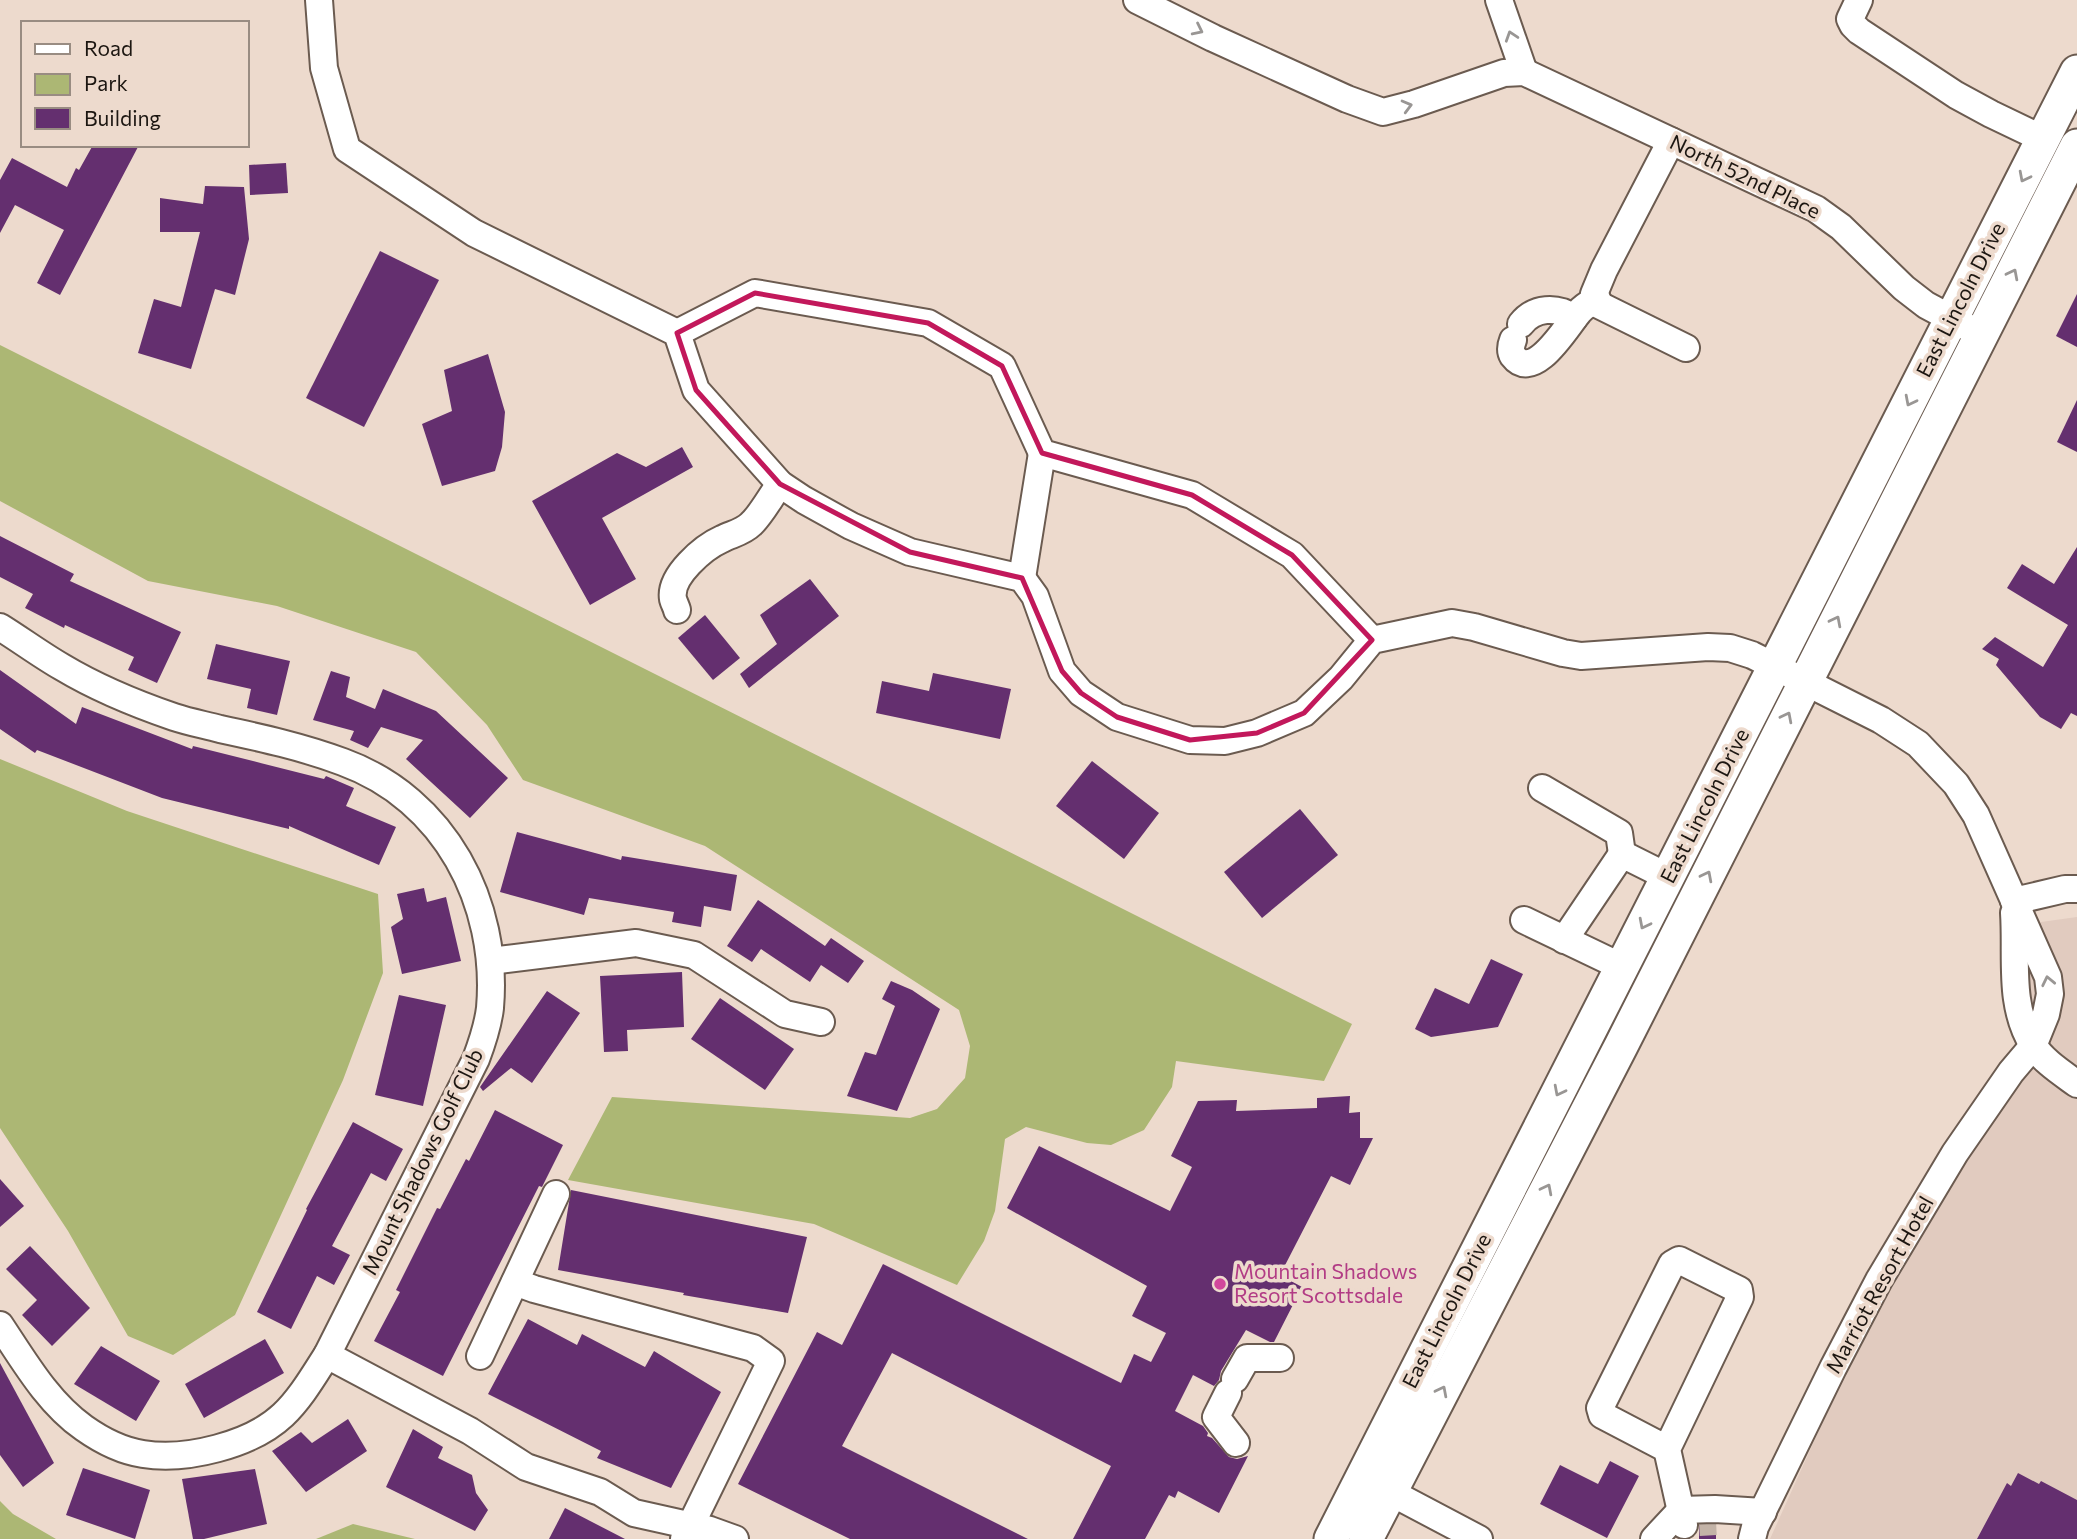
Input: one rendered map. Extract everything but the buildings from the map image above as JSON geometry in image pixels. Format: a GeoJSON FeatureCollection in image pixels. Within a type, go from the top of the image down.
{"type":"FeatureCollection","features":[{"type":"Feature","properties":{"kind":"main road","name":"East Lincoln Drive"},"geometry":{"type":"LineString","coordinates":[[1331,1539],[2077,72]]}},
{"type":"Feature","properties":{"kind":"main road","name":"East Lincoln Drive"},"geometry":{"type":"LineString","coordinates":[[1366,1539],[1621,1046],[2077,146]]}},
{"type":"Feature","properties":{"kind":"main road"},"geometry":{"type":"LineString","coordinates":[[1590,1030],[1621,1046]]}},
{"type":"Feature","properties":{"kind":"main road"},"geometry":{"type":"LineString","coordinates":[[1366,1539],[1364,1510],[1412,1411],[1415,1395],[1413,1380]]}},
{"type":"Feature","properties":{"kind":"street"},"geometry":{"type":"LineString","coordinates":[[319,0],[324,68],[347,149],[474,233],[677,333],[696,390],[780,484],[804,500],[851,526],[911,552],[1022,578],[1035,596],[1062,671],[1081,693],[1117,717],[1190,740],[1225,741],[1257,733],[1304,713],[1341,678],[1372,640],[1452,623],[1581,656],[1666,649],[1730,648],[1775,667],[1881,720],[1918,744],[1956,784],[1976,815],[2014,901],[2016,999],[2020,1017],[2034,1046],[2053,1067],[2077,1084]]}},
{"type":"Feature","properties":{"kind":"street"},"geometry":{"type":"LineString","coordinates":[[1137,0],[1322,88],[1383,112],[1504,74],[1524,72],[1499,0]]}},
{"type":"Feature","properties":{"kind":"street"},"geometry":{"type":"LineString","coordinates":[[1859,0],[1850,19],[1859,31],[1956,95],[2043,139]]}},
{"type":"Feature","properties":{"kind":"street","name":"North 52nd Place"},"geometry":{"type":"LineString","coordinates":[[1524,72],[1816,209],[1841,227],[1904,288],[1926,305],[1982,335]]}},
{"type":"Feature","properties":{"kind":"street"},"geometry":{"type":"LineString","coordinates":[[1671,141],[1594,294],[1599,304],[1686,348]]}},
{"type":"Feature","properties":{"kind":"street"},"geometry":{"type":"LineString","coordinates":[[677,333],[755,293],[928,323],[1002,366],[1042,453],[1022,578]]}},
{"type":"Feature","properties":{"kind":"street"},"geometry":{"type":"LineString","coordinates":[[1574,318],[1562,311],[1548,310],[1532,314],[1517,332],[1511,350],[1513,356],[1522,361],[1533,362],[1547,352],[1574,318],[1581,309],[1597,299]]}},
{"type":"Feature","properties":{"kind":"street"},"geometry":{"type":"LineString","coordinates":[[1042,453],[1192,495],[1292,555],[1372,640]]}},
{"type":"Feature","properties":{"kind":"street"},"geometry":{"type":"LineString","coordinates":[[677,610],[673,598],[676,584],[687,566],[703,550],[753,523],[780,484]]}},
{"type":"Feature","properties":{"kind":"street","name":"Mount Shadows Golf Club"},"geometry":{"type":"LineString","coordinates":[[0,627],[64,668],[117,695],[176,718],[306,749],[336,759],[398,790],[437,828],[457,857],[474,892],[486,932],[490,961],[490,1009],[476,1059],[327,1355],[307,1387],[283,1416],[247,1439],[208,1452],[141,1454],[113,1445],[84,1428],[53,1400],[0,1325]]}},
{"type":"Feature","properties":{"kind":"street"},"geometry":{"type":"LineString","coordinates":[[1542,788],[1619,833],[1622,854],[1564,940]]}},
{"type":"Feature","properties":{"kind":"street"},"geometry":{"type":"LineString","coordinates":[[1622,854],[1668,877]]}},
{"type":"Feature","properties":{"kind":"street"},"geometry":{"type":"LineString","coordinates":[[2014,901],[2065,889],[2077,889]]}},
{"type":"Feature","properties":{"kind":"street"},"geometry":{"type":"LineString","coordinates":[[1524,919],[1622,967]]}},
{"type":"Feature","properties":{"kind":"street"},"geometry":{"type":"LineString","coordinates":[[490,961],[636,943],[694,955],[785,1014],[821,1022]]}},
{"type":"Feature","properties":{"kind":"street","name":"Marriot Resort Hotel"},"geometry":{"type":"LineString","coordinates":[[1757,1526],[1833,1368],[1879,1280],[1955,1153],[2011,1072],[2034,1046]]}},
{"type":"Feature","properties":{"kind":"street"},"geometry":{"type":"LineString","coordinates":[[480,1356],[556,1194]]}},
{"type":"Feature","properties":{"kind":"street"},"geometry":{"type":"LineString","coordinates":[[1667,1449],[1740,1297],[1739,1290],[1679,1260],[1672,1264],[1600,1408],[1602,1415],[1667,1449],[1695,1520]]}},
{"type":"Feature","properties":{"kind":"street"},"geometry":{"type":"LineString","coordinates":[[515,1282],[753,1348],[771,1361],[687,1533]]}},
{"type":"Feature","properties":{"kind":"street"},"geometry":{"type":"LineString","coordinates":[[327,1355],[470,1431],[526,1467],[600,1492],[634,1513],[687,1533],[710,1530],[735,1539]]}},
{"type":"Feature","properties":{"kind":"street"},"geometry":{"type":"LineString","coordinates":[[1236,1443],[1216,1417],[1232,1386],[1247,1358],[1280,1358]]}},
{"type":"Feature","properties":{"kind":"street"},"geometry":{"type":"LineString","coordinates":[[1390,1492],[1479,1539]]}},
{"type":"Feature","properties":{"kind":"street"},"geometry":{"type":"LineString","coordinates":[[1655,1539],[1715,1509],[1757,1526]]}},
{"type":"Feature","properties":{"kind":"street"},"geometry":{"type":"LineString","coordinates":[[1695,1520],[1738,1522],[1757,1526]]}},
{"type":"Feature","properties":{"kind":"highlighted area"},"geometry":{"type":"Polygon","coordinates":[[[755,293],[928,323],[1002,366],[1042,453],[1192,495],[1292,555],[1372,640],[1304,713],[1257,733],[1190,740],[1117,717],[1081,693],[1062,671],[1022,578],[910,552],[780,484],[696,390],[677,333],[755,293]]]}},
{"type":"Feature","properties":{"kind":"shaded area"},"geometry":{"type":"Polygon","coordinates":[[[2077,917],[2077,1539],[1770,1539],[1852,1357],[1912,1242],[2019,1079],[2007,981],[2041,922],[2077,917]]]}},
{"type":"Feature","properties":{"kind":"green space"},"geometry":{"type":"Polygon","coordinates":[[[0,345],[1352,1024],[1324,1081],[1176,1061],[1172,1087],[1144,1130],[1111,1145],[1087,1143],[1026,1127],[1005,1139],[995,1211],[984,1241],[957,1285],[814,1224],[568,1180],[612,1097],[910,1118],[937,1109],[965,1078],[970,1046],[959,1010],[705,846],[523,780],[487,725],[416,652],[277,606],[148,581],[0,501],[0,345]]]}},
{"type":"Feature","properties":{"kind":"green space"},"geometry":{"type":"Polygon","coordinates":[[[0,759],[127,811],[378,894],[383,973],[343,1080],[235,1315],[173,1355],[128,1336],[68,1231],[0,1128],[0,759]]]}},
{"type":"Feature","properties":{"kind":"green space"},"geometry":{"type":"Polygon","coordinates":[[[0,1501],[13,1514],[56,1539],[0,1539],[0,1501]]]}},
{"type":"Feature","properties":{"kind":"green space"},"geometry":{"type":"Polygon","coordinates":[[[353,1524],[415,1539],[316,1539],[353,1524]]]}},
{"type":"Feature","properties":{"kind":"tunnel"},"geometry":{"type":"LineString","coordinates":[[1699,1523],[1716,1522]]}},
{"type":"Feature","properties":{"kind":"place","name":"Mountain Shadows Resort Scottsdale"},"geometry":{"type":"Point","coordinates":[1220,1284]}}]}
